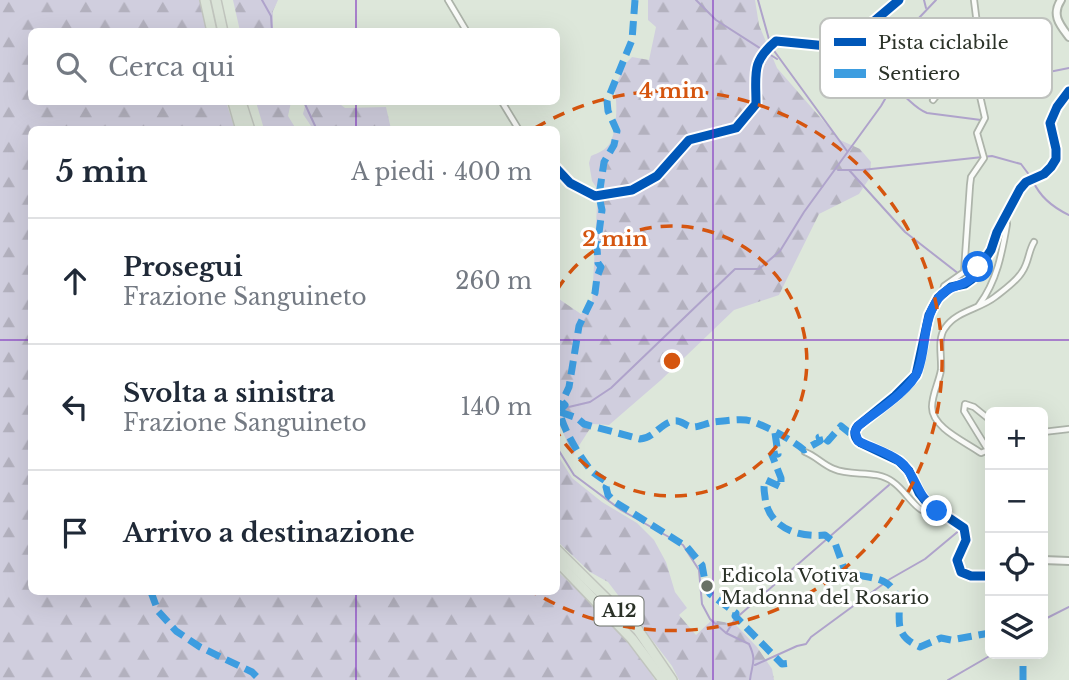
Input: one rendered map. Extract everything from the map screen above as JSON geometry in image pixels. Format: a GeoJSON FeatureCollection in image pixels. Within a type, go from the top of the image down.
{"type":"FeatureCollection","features":[{"type":"Feature","properties":{"kind":"highway"},"geometry":{"type":"LineString","coordinates":[[205,0],[211,28]]}},
{"type":"Feature","properties":{"kind":"highway"},"geometry":{"type":"LineString","coordinates":[[216,0],[222,28]]}},
{"type":"Feature","properties":{"kind":"highway"},"geometry":{"type":"LineString","coordinates":[[234,105],[241,126]]}},
{"type":"Feature","properties":{"kind":"highway"},"geometry":{"type":"LineString","coordinates":[[242,105],[249,126]]}},
{"type":"Feature","properties":{"kind":"highway","name":"A12"},"geometry":{"type":"LineString","coordinates":[[560,552],[638,630],[672,680]]}},
{"type":"Feature","properties":{"kind":"highway","name":"A12"},"geometry":{"type":"LineString","coordinates":[[560,564],[632,639],[663,680]]}},
{"type":"Feature","properties":{"kind":"street"},"geometry":{"type":"LineString","coordinates":[[448,0],[465,28]]}},
{"type":"Feature","properties":{"kind":"street"},"geometry":{"type":"LineString","coordinates":[[877,18],[898,0]]}},
{"type":"Feature","properties":{"kind":"street"},"geometry":{"type":"LineString","coordinates":[[974,0],[976,18]]}},
{"type":"Feature","properties":{"kind":"street"},"geometry":{"type":"LineString","coordinates":[[1061,0],[1056,7],[1056,15],[1058,23],[1069,37]]}},
{"type":"Feature","properties":{"kind":"street"},"geometry":{"type":"LineString","coordinates":[[560,172],[570,183],[595,196],[632,190],[657,176],[689,140],[736,128],[756,104],[756,71],[760,54],[776,41],[820,45]]}},
{"type":"Feature","properties":{"kind":"street"},"geometry":{"type":"LineString","coordinates":[[985,576],[971,576],[961,572],[957,560],[966,534],[959,523],[927,503],[919,494],[909,471],[899,461],[860,443],[855,435],[858,426],[916,375],[929,316],[943,292],[972,279],[991,250],[997,232],[1020,189],[1032,179],[1044,174],[1056,159],[1050,123],[1057,107],[1069,91]]}},
{"type":"Feature","properties":{"kind":"street"},"geometry":{"type":"LineString","coordinates":[[943,292],[943,286],[964,272],[971,177],[984,158],[977,133],[985,118],[980,98]]}},
{"type":"Feature","properties":{"kind":"street"},"geometry":{"type":"LineString","coordinates":[[504,105],[517,126]]}},
{"type":"Feature","properties":{"kind":"street"},"geometry":{"type":"LineString","coordinates":[[985,451],[981,453],[936,420],[932,409],[941,372],[941,335],[951,321],[978,305],[991,289],[1007,224],[1006,218]]}},
{"type":"Feature","properties":{"kind":"street"},"geometry":{"type":"LineString","coordinates":[[978,305],[984,305],[994,298],[1022,272],[1034,242]]}},
{"type":"Feature","properties":{"kind":"street"},"geometry":{"type":"LineString","coordinates":[[985,416],[965,404],[964,411],[985,445]]}},
{"type":"Feature","properties":{"kind":"street"},"geometry":{"type":"LineString","coordinates":[[1048,431],[1069,429]]}},
{"type":"Feature","properties":{"kind":"street"},"geometry":{"type":"LineString","coordinates":[[805,452],[838,471],[860,472],[887,478],[895,483],[918,509],[933,515],[942,514]]}},
{"type":"Feature","properties":{"kind":"street"},"geometry":{"type":"LineString","coordinates":[[1048,560],[1069,561]]}},
{"type":"Feature","properties":{"kind":"green space"},"geometry":{"type":"Polygon","coordinates":[[[0,0],[202,0],[208,28],[28,28],[28,105],[227,105],[234,126],[28,126],[28,595],[560,595],[560,574],[622,636],[655,680],[0,680],[0,0]]]}},
{"type":"Feature","properties":{"kind":"green space"},"geometry":{"type":"Polygon","coordinates":[[[233,0],[278,0],[273,11],[273,28],[239,28],[233,0]]]}},
{"type":"Feature","properties":{"kind":"green space"},"geometry":{"type":"Polygon","coordinates":[[[648,0],[755,0],[759,25],[777,68],[840,140],[860,149],[871,162],[869,179],[859,194],[819,214],[779,295],[734,310],[609,425],[593,424],[573,455],[560,426],[560,300],[581,314],[592,304],[597,205],[596,187],[592,181],[589,163],[591,156],[610,143],[616,116],[614,88],[627,62],[632,57],[649,60],[656,27],[648,20],[648,0]]]}},
{"type":"Feature","properties":{"kind":"green space"},"geometry":{"type":"Polygon","coordinates":[[[257,105],[290,105],[288,116],[294,126],[263,126],[257,105]]]}},
{"type":"Feature","properties":{"kind":"green space"},"geometry":{"type":"Polygon","coordinates":[[[305,105],[386,107],[390,126],[311,126],[303,114],[305,105]]]}},
{"type":"Feature","properties":{"kind":"green space"},"geometry":{"type":"Polygon","coordinates":[[[560,459],[572,478],[602,502],[637,523],[654,540],[666,562],[675,592],[687,608],[679,615],[696,635],[712,620],[735,624],[757,647],[772,669],[774,680],[679,680],[672,666],[608,582],[590,572],[560,544],[560,459]]]}},
{"type":"Feature","properties":{"kind":"waterway"},"geometry":{"type":"LineString","coordinates":[[262,0],[271,16],[272,28]]}},
{"type":"Feature","properties":{"kind":"waterway"},"geometry":{"type":"LineString","coordinates":[[696,0],[716,20],[777,59]]}},
{"type":"Feature","properties":{"kind":"waterway"},"geometry":{"type":"LineString","coordinates":[[758,0],[770,43]]}},
{"type":"Feature","properties":{"kind":"waterway"},"geometry":{"type":"LineString","coordinates":[[924,0],[926,8]]}},
{"type":"Feature","properties":{"kind":"waterway"},"geometry":{"type":"LineString","coordinates":[[919,18],[936,0]]}},
{"type":"Feature","properties":{"kind":"waterway"},"geometry":{"type":"LineString","coordinates":[[772,48],[847,151]]}},
{"type":"Feature","properties":{"kind":"waterway"},"geometry":{"type":"LineString","coordinates":[[1052,71],[1069,68]]}},
{"type":"Feature","properties":{"kind":"waterway"},"geometry":{"type":"LineString","coordinates":[[560,409],[590,402],[611,388],[735,269],[759,269],[780,251],[804,212],[886,98]]}},
{"type":"Feature","properties":{"kind":"waterway"},"geometry":{"type":"LineString","coordinates":[[906,98],[927,113],[981,120]]}},
{"type":"Feature","properties":{"kind":"waterway"},"geometry":{"type":"LineString","coordinates":[[305,105],[315,126]]}},
{"type":"Feature","properties":{"kind":"waterway"},"geometry":{"type":"LineString","coordinates":[[838,170],[862,170],[992,156],[1021,164],[1030,176]]}},
{"type":"Feature","properties":{"kind":"waterway"},"geometry":{"type":"LineString","coordinates":[[849,170],[905,232],[959,274]]}},
{"type":"Feature","properties":{"kind":"waterway"},"geometry":{"type":"LineString","coordinates":[[1033,181],[1048,201],[1069,215]]}},
{"type":"Feature","properties":{"kind":"waterway"},"geometry":{"type":"LineString","coordinates":[[560,452],[574,475],[621,510],[683,545],[699,570],[702,604],[710,619],[726,633],[749,644],[753,658],[750,680]]}},
{"type":"Feature","properties":{"kind":"waterway"},"geometry":{"type":"LineString","coordinates":[[727,632],[735,619],[889,485]]}},
{"type":"Feature","properties":{"kind":"waterway"},"geometry":{"type":"LineString","coordinates":[[755,665],[806,644],[811,637],[890,579],[925,559],[961,529]]}},
{"type":"Feature","properties":{"kind":"waterway"},"geometry":{"type":"LineString","coordinates":[[1048,618],[1069,607]]}},
{"type":"Feature","properties":{"kind":"waterway"},"geometry":{"type":"LineString","coordinates":[[948,680],[985,659]]}},
{"type":"Feature","properties":{"kind":"marked path"},"geometry":{"type":"LineString","coordinates":[[635,0],[632,40],[607,101],[608,111],[617,131],[614,145],[604,162],[599,196],[602,210],[597,248],[598,263],[601,267],[595,293],[579,326],[569,387],[562,402],[565,405],[560,410],[561,416],[584,462],[608,483],[608,495],[687,547],[702,565],[710,594],[736,613],[735,616],[782,664],[791,663]]}},
{"type":"Feature","properties":{"kind":"marked path"},"geometry":{"type":"LineString","coordinates":[[560,412],[577,418],[584,424],[640,439],[673,421],[693,427],[739,420],[752,421],[768,428],[804,450],[820,441],[819,437],[822,436],[828,441],[841,426],[856,438]]}},
{"type":"Feature","properties":{"kind":"marked path"},"geometry":{"type":"LineString","coordinates":[[775,433],[778,454],[772,455],[781,478],[781,487],[766,480],[764,488],[767,508],[778,523],[786,529],[805,535],[825,535],[835,543],[845,571],[887,583],[899,603],[903,634],[920,647],[941,638],[951,640],[985,634]]}},
{"type":"Feature","properties":{"kind":"marked path"},"geometry":{"type":"LineString","coordinates":[[152,595],[158,611],[176,631],[200,647],[252,672],[260,680]]}},
{"type":"Feature","properties":{"kind":"marked path"},"geometry":{"type":"LineString","coordinates":[[1023,659],[1023,680]]}},
{"type":"Feature","properties":{"kind":"cycle path"},"geometry":{"type":"LineString","coordinates":[[878,18],[899,0]]}},
{"type":"Feature","properties":{"kind":"cycle path"},"geometry":{"type":"LineString","coordinates":[[560,172],[570,183],[595,196],[632,190],[657,176],[689,140],[736,128],[756,104],[759,62],[776,41],[820,45]]}},
{"type":"Feature","properties":{"kind":"cycle path"},"geometry":{"type":"LineString","coordinates":[[985,576],[971,576],[961,572],[957,560],[966,540],[964,528],[927,503],[909,471],[899,461],[861,443],[855,433],[858,426],[916,375],[929,315],[938,298],[951,287],[965,284],[972,279],[991,250],[997,232],[1020,189],[1026,182],[1044,174],[1051,167],[1056,159],[1056,149],[1050,123],[1057,107],[1069,91]]}},
{"type":"Feature","properties":{"kind":"place","name":"Edicola Votiva Madonna del Rosario"},"geometry":{"type":"Point","coordinates":[707,586]}},
{"type":"Feature","properties":{"kind":"route"},"geometry":{"type":"LineString","coordinates":[[937,511],[919,494],[903,464],[858,441],[855,432],[858,426],[911,382],[919,368],[929,316],[938,298],[951,287],[965,284],[972,279],[978,267]]}}]}
